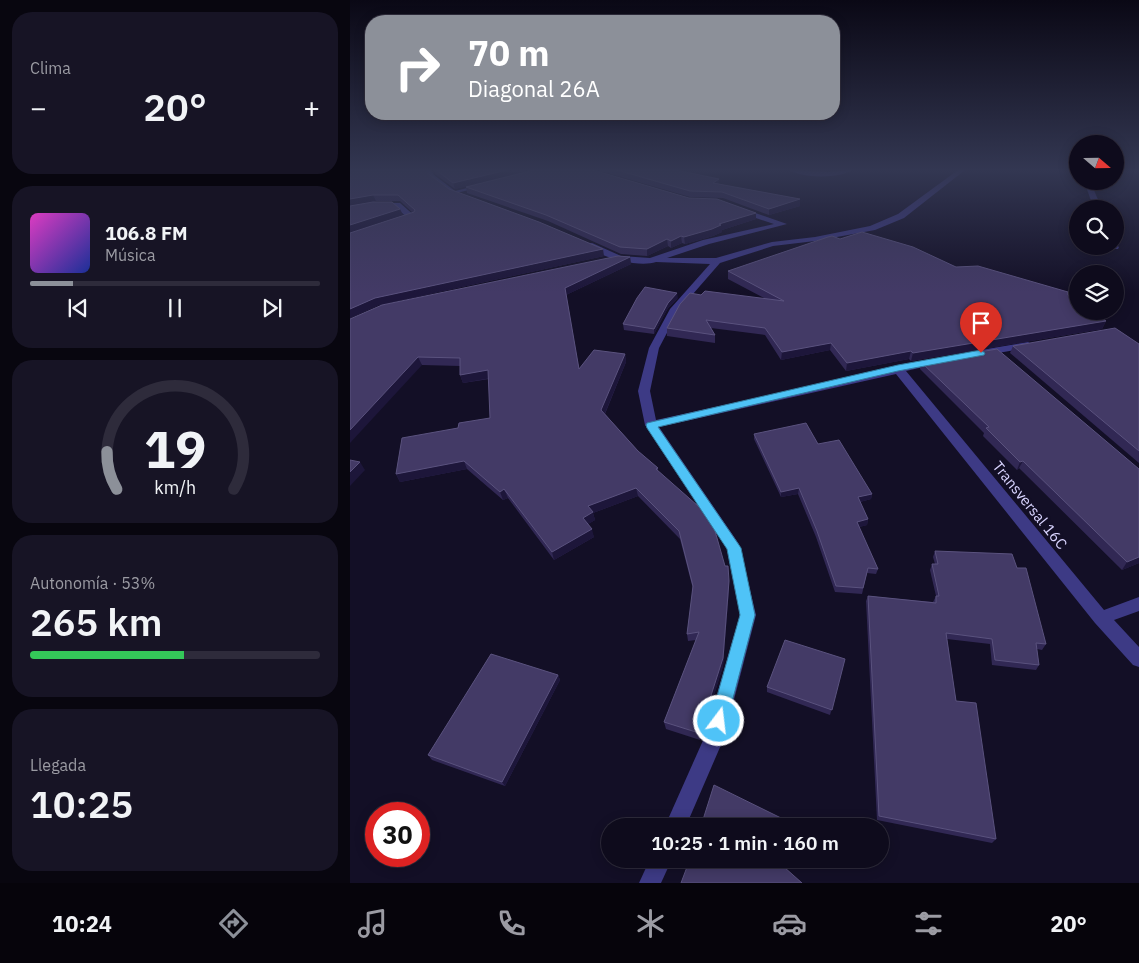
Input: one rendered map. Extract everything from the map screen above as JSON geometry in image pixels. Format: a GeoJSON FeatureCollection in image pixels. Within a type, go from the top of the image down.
{"type":"FeatureCollection","features":[{"type":"Feature","properties":{"kind":"street"},"geometry":{"type":"LineString","coordinates":[[403,220],[412,217],[405,211]]}},
{"type":"Feature","properties":{"kind":"street"},"geometry":{"type":"LineString","coordinates":[[651,261],[706,242],[783,224],[745,211]]}},
{"type":"Feature","properties":{"kind":"street"},"geometry":{"type":"LineString","coordinates":[[577,240],[619,258],[651,261],[717,261],[772,244],[815,239],[872,228],[901,216],[907,211]]}},
{"type":"Feature","properties":{"kind":"street"},"geometry":{"type":"LineString","coordinates":[[602,262],[619,258]]}},
{"type":"Feature","properties":{"kind":"street"},"geometry":{"type":"LineString","coordinates":[[679,818],[714,738],[748,615],[734,548],[651,425],[644,391],[654,348],[675,309],[717,261]]}},
{"type":"Feature","properties":{"kind":"street"},"geometry":{"type":"LineString","coordinates":[[970,355],[1036,343]]}},
{"type":"Feature","properties":{"kind":"street"},"geometry":{"type":"LineString","coordinates":[[997,350],[1012,362]]}},
{"type":"Feature","properties":{"kind":"street"},"geometry":{"type":"LineString","coordinates":[[651,425],[898,368],[952,358]]}},
{"type":"Feature","properties":{"kind":"street","name":"Transversal 16C"},"geometry":{"type":"LineString","coordinates":[[898,368],[1101,618],[1139,659]]}},
{"type":"Feature","properties":{"kind":"street"},"geometry":{"type":"LineString","coordinates":[[1101,618],[1139,604]]}},
{"type":"Feature","properties":{"kind":"street"},"geometry":{"type":"LineString","coordinates":[[650,883],[657,868]]}},
{"type":"Feature","properties":{"kind":"building"},"geometry":{"type":"Polygon","coordinates":[[[350,211],[393,211],[350,225],[350,211]]]}},
{"type":"Feature","properties":{"kind":"building"},"geometry":{"type":"Polygon","coordinates":[[[510,211],[603,249],[375,298],[350,309],[350,233],[414,212],[510,211]]]}},
{"type":"Feature","properties":{"kind":"building"},"geometry":{"type":"Polygon","coordinates":[[[535,211],[751,211],[756,213],[719,224],[721,225],[712,229],[684,237],[681,236],[671,241],[667,239],[647,249],[620,247],[535,211]]]}},
{"type":"Feature","properties":{"kind":"building"},"geometry":{"type":"Polygon","coordinates":[[[862,232],[913,247],[956,267],[978,266],[1068,292],[1069,320],[1106,321],[913,353],[911,351],[847,363],[831,343],[782,352],[765,328],[706,320],[715,335],[667,328],[680,304],[690,293],[701,295],[705,291],[784,301],[728,271],[828,237],[832,236],[840,239],[862,232]]]}},
{"type":"Feature","properties":{"kind":"building"},"geometry":{"type":"Polygon","coordinates":[[[618,256],[630,257],[565,288],[579,369],[594,350],[625,354],[601,410],[638,451],[658,468],[656,469],[706,513],[713,524],[725,566],[728,566],[729,581],[723,658],[699,733],[664,722],[699,632],[687,634],[693,586],[679,531],[636,488],[588,506],[593,512],[583,518],[592,529],[552,552],[504,489],[500,492],[464,461],[396,474],[402,438],[458,428],[459,423],[490,418],[488,370],[460,375],[460,358],[418,357],[350,430],[350,319],[382,305],[618,256]]]}},
{"type":"Feature","properties":{"kind":"building"},"geometry":{"type":"Polygon","coordinates":[[[645,287],[677,293],[668,303],[654,329],[623,324],[637,298],[645,287]]]}},
{"type":"Feature","properties":{"kind":"building"},"geometry":{"type":"Polygon","coordinates":[[[1115,328],[1139,344],[1139,451],[1013,346],[1115,328]]]}},
{"type":"Feature","properties":{"kind":"building"},"geometry":{"type":"Polygon","coordinates":[[[997,349],[1139,469],[1139,557],[1127,562],[1023,461],[1020,462],[986,428],[989,427],[921,362],[997,349]]]}},
{"type":"Feature","properties":{"kind":"building"},"geometry":{"type":"Polygon","coordinates":[[[806,423],[818,444],[839,440],[872,494],[858,497],[868,519],[857,522],[878,569],[868,568],[863,588],[836,586],[817,531],[799,488],[781,492],[754,434],[806,423]]]}},
{"type":"Feature","properties":{"kind":"building"},"geometry":{"type":"Polygon","coordinates":[[[350,460],[360,462],[350,472],[350,460]]]}},
{"type":"Feature","properties":{"kind":"building"},"geometry":{"type":"Polygon","coordinates":[[[935,551],[1012,554],[1017,568],[1026,568],[1046,644],[1036,643],[1039,665],[995,660],[992,639],[946,633],[956,701],[976,703],[996,839],[879,816],[868,596],[936,603],[936,596],[939,596],[932,564],[938,564],[935,551]]]}},
{"type":"Feature","properties":{"kind":"building"},"geometry":{"type":"Polygon","coordinates":[[[785,640],[845,659],[832,710],[767,687],[785,640]]]}},
{"type":"Feature","properties":{"kind":"building"},"geometry":{"type":"Polygon","coordinates":[[[491,654],[558,675],[502,782],[428,755],[491,654]]]}},
{"type":"Feature","properties":{"kind":"building"},"geometry":{"type":"Polygon","coordinates":[[[714,785],[781,818],[704,818],[714,785]]]}},
{"type":"Feature","properties":{"kind":"building"},"geometry":{"type":"Polygon","coordinates":[[[687,868],[785,868],[802,883],[681,883],[687,868]]]}},
{"type":"Feature","properties":{"kind":"route"},"geometry":{"type":"LineString","coordinates":[[719,721],[748,615],[734,548],[651,425],[898,368],[981,353]]}}]}
